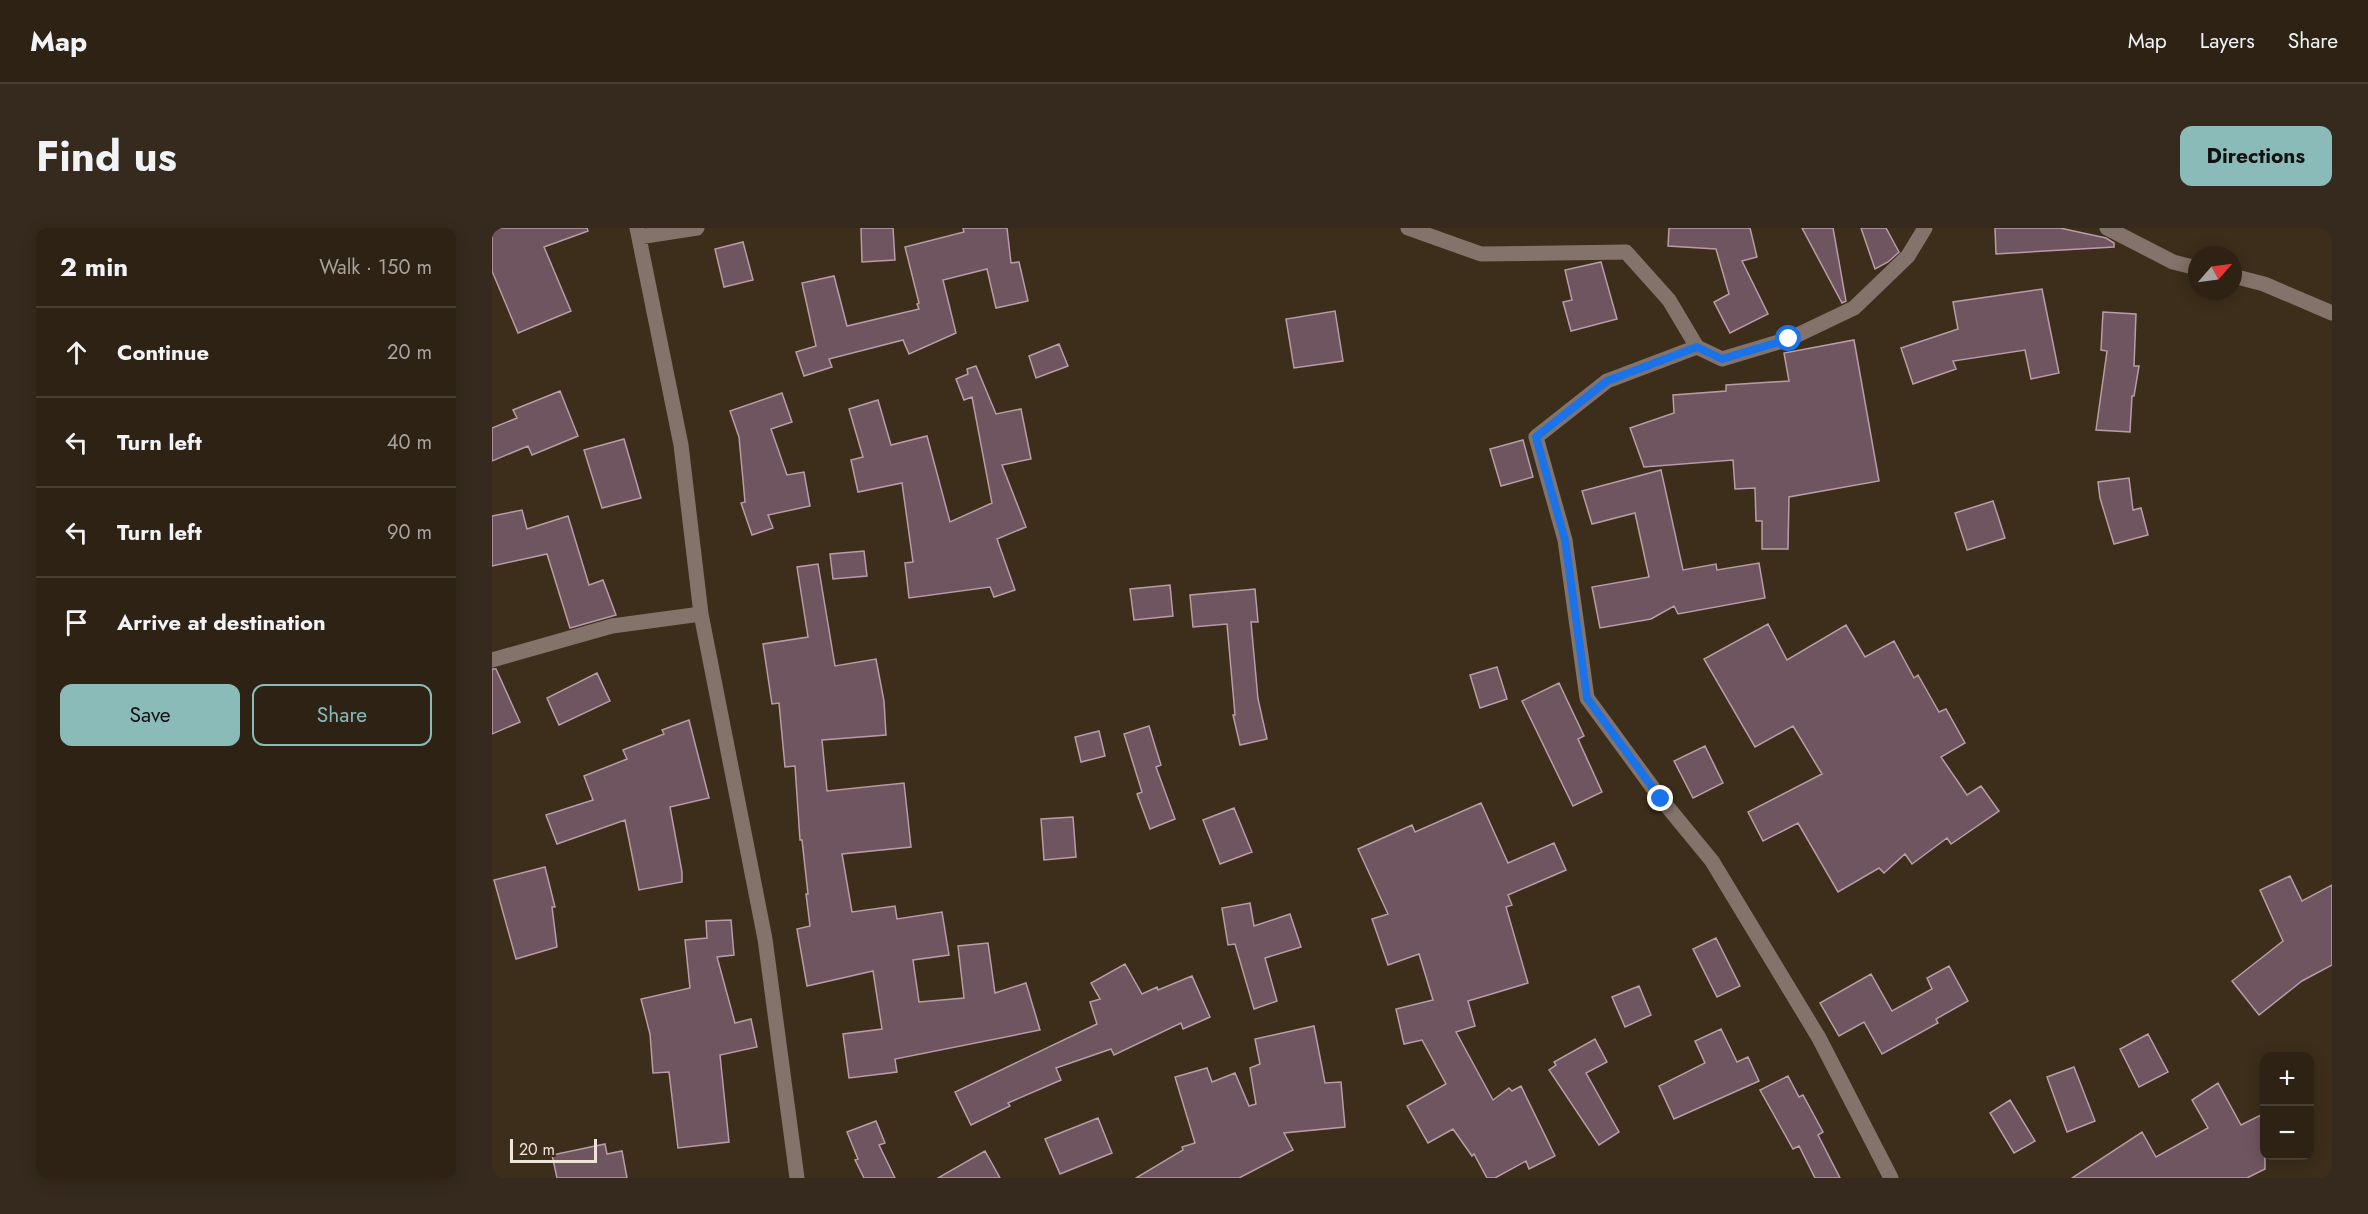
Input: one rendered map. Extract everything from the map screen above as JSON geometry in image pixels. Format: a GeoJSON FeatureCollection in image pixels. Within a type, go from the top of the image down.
{"type":"FeatureCollection","features":[{"type":"Feature","properties":{"kind":"street"},"geometry":{"type":"LineString","coordinates":[[697,228],[638,233],[681,445],[700,614],[765,939],[797,1178]]}},
{"type":"Feature","properties":{"kind":"street"},"geometry":{"type":"LineString","coordinates":[[1408,228],[1481,254],[1626,252],[1669,300],[1697,347],[1722,359],[1789,339],[1854,308],[1908,256],[1925,228]]}},
{"type":"Feature","properties":{"kind":"street"},"geometry":{"type":"LineString","coordinates":[[2107,228],[2173,262],[2188,266]]}},
{"type":"Feature","properties":{"kind":"street"},"geometry":{"type":"LineString","coordinates":[[2242,278],[2264,284],[2332,314]]}},
{"type":"Feature","properties":{"kind":"street"},"geometry":{"type":"LineString","coordinates":[[1697,347],[1607,381],[1536,437],[1565,540],[1587,698],[1661,799],[1712,861],[1819,1038],[1891,1178]]}},
{"type":"Feature","properties":{"kind":"street"},"geometry":{"type":"LineString","coordinates":[[492,660],[612,626],[700,614]]}},
{"type":"Feature","properties":{"kind":"building"},"geometry":{"type":"Polygon","coordinates":[[[492,228],[587,228],[588,231],[544,247],[571,311],[518,333],[492,271],[492,228]]]}},
{"type":"Feature","properties":{"kind":"building"},"geometry":{"type":"Polygon","coordinates":[[[861,228],[893,228],[895,260],[862,262],[861,228]]]}},
{"type":"Feature","properties":{"kind":"building"},"geometry":{"type":"Polygon","coordinates":[[[963,228],[1007,228],[1011,263],[1019,262],[1028,301],[996,308],[987,269],[943,280],[956,333],[909,354],[903,340],[829,359],[832,367],[804,376],[796,352],[816,346],[802,283],[834,276],[847,326],[919,309],[905,247],[964,232],[963,228]]]}},
{"type":"Feature","properties":{"kind":"building"},"geometry":{"type":"Polygon","coordinates":[[[1669,228],[1750,228],[1757,257],[1742,261],[1768,314],[1730,333],[1714,302],[1729,294],[1716,249],[1668,246],[1669,228]]]}},
{"type":"Feature","properties":{"kind":"building"},"geometry":{"type":"Polygon","coordinates":[[[1802,228],[1833,228],[1846,301],[1842,303],[1802,228]]]}},
{"type":"Feature","properties":{"kind":"building"},"geometry":{"type":"Polygon","coordinates":[[[1861,228],[1886,228],[1899,252],[1888,262],[1875,269],[1861,228]]]}},
{"type":"Feature","properties":{"kind":"building"},"geometry":{"type":"Polygon","coordinates":[[[1995,228],[2060,228],[2106,238],[2114,243],[2114,247],[1996,254],[1995,228]]]}},
{"type":"Feature","properties":{"kind":"building"},"geometry":{"type":"Polygon","coordinates":[[[743,242],[753,280],[724,287],[715,249],[743,242]]]}},
{"type":"Feature","properties":{"kind":"building"},"geometry":{"type":"Polygon","coordinates":[[[1601,262],[1617,319],[1571,331],[1563,302],[1572,300],[1565,270],[1601,262]]]}},
{"type":"Feature","properties":{"kind":"building"},"geometry":{"type":"Polygon","coordinates":[[[2042,289],[2059,373],[2031,379],[2025,350],[1953,361],[1956,369],[1913,384],[1901,348],[1958,329],[1953,302],[2042,289]]]}},
{"type":"Feature","properties":{"kind":"building"},"geometry":{"type":"Polygon","coordinates":[[[1335,311],[1343,361],[1294,368],[1286,319],[1335,311]]]}},
{"type":"Feature","properties":{"kind":"building"},"geometry":{"type":"Polygon","coordinates":[[[2103,312],[2136,314],[2134,366],[2139,366],[2134,396],[2132,396],[2130,432],[2096,430],[2107,351],[2101,350],[2103,312]]]}},
{"type":"Feature","properties":{"kind":"building"},"geometry":{"type":"Polygon","coordinates":[[[1854,340],[1879,481],[1789,497],[1788,549],[1762,549],[1762,521],[1756,521],[1755,488],[1735,489],[1733,460],[1644,467],[1630,428],[1674,413],[1673,395],[1726,391],[1726,385],[1789,381],[1784,353],[1854,340]]]}},
{"type":"Feature","properties":{"kind":"building"},"geometry":{"type":"Polygon","coordinates":[[[1059,344],[1068,366],[1036,378],[1029,356],[1059,344]]]}},
{"type":"Feature","properties":{"kind":"building"},"geometry":{"type":"Polygon","coordinates":[[[976,366],[996,414],[1021,409],[1031,459],[1002,465],[1026,527],[997,539],[1015,590],[994,597],[990,587],[909,598],[905,563],[913,562],[902,483],[858,492],[851,460],[863,457],[849,409],[878,400],[891,445],[927,436],[950,522],[992,503],[972,397],[964,400],[956,379],[968,374],[967,369],[976,366]]]}},
{"type":"Feature","properties":{"kind":"building"},"geometry":{"type":"Polygon","coordinates":[[[560,391],[578,436],[532,455],[528,446],[492,461],[492,428],[517,418],[513,410],[560,391]]]}},
{"type":"Feature","properties":{"kind":"building"},"geometry":{"type":"Polygon","coordinates":[[[782,393],[792,422],[771,429],[787,475],[804,472],[810,506],[768,515],[773,528],[752,535],[741,503],[745,502],[739,437],[730,411],[782,393]]]}},
{"type":"Feature","properties":{"kind":"building"},"geometry":{"type":"Polygon","coordinates":[[[624,439],[641,498],[602,508],[584,450],[624,439]]]}},
{"type":"Feature","properties":{"kind":"building"},"geometry":{"type":"Polygon","coordinates":[[[1523,440],[1533,477],[1501,486],[1490,449],[1523,440]]]}},
{"type":"Feature","properties":{"kind":"building"},"geometry":{"type":"Polygon","coordinates":[[[1661,470],[1683,570],[1716,564],[1717,570],[1759,563],[1765,598],[1678,614],[1674,606],[1651,619],[1600,628],[1592,587],[1649,577],[1635,513],[1592,524],[1582,491],[1661,470]]]}},
{"type":"Feature","properties":{"kind":"building"},"geometry":{"type":"Polygon","coordinates":[[[2129,478],[2133,510],[2141,508],[2148,535],[2114,544],[2100,498],[2098,482],[2129,478]]]}},
{"type":"Feature","properties":{"kind":"building"},"geometry":{"type":"Polygon","coordinates":[[[1993,501],[2005,538],[1967,550],[1955,513],[1993,501]]]}},
{"type":"Feature","properties":{"kind":"building"},"geometry":{"type":"Polygon","coordinates":[[[522,510],[527,529],[568,516],[589,585],[603,580],[616,615],[570,628],[547,554],[492,566],[492,516],[522,510]]]}},
{"type":"Feature","properties":{"kind":"building"},"geometry":{"type":"Polygon","coordinates":[[[864,551],[867,576],[833,579],[830,554],[864,551]]]}},
{"type":"Feature","properties":{"kind":"building"},"geometry":{"type":"Polygon","coordinates":[[[818,564],[835,666],[876,659],[884,701],[886,735],[822,740],[827,791],[904,783],[911,847],[842,854],[852,912],[895,906],[897,919],[942,912],[949,955],[913,960],[919,1002],[964,998],[958,946],[988,943],[995,993],[1026,983],[1040,1030],[895,1059],[897,1072],[849,1078],[843,1034],[882,1029],[873,971],[807,986],[797,929],[810,926],[802,840],[800,840],[795,766],[785,767],[779,703],[772,704],[763,644],[808,637],[797,567],[818,564]]]}},
{"type":"Feature","properties":{"kind":"building"},"geometry":{"type":"Polygon","coordinates":[[[1170,585],[1173,616],[1134,620],[1130,589],[1170,585]]]}},
{"type":"Feature","properties":{"kind":"building"},"geometry":{"type":"Polygon","coordinates":[[[1255,589],[1258,622],[1251,622],[1258,699],[1267,739],[1240,745],[1233,715],[1235,715],[1227,624],[1193,627],[1190,595],[1255,589]]]}},
{"type":"Feature","properties":{"kind":"building"},"geometry":{"type":"Polygon","coordinates":[[[1768,624],[1787,660],[1846,625],[1865,657],[1894,641],[1914,678],[1918,675],[1939,712],[1946,709],[1965,743],[1941,757],[1967,795],[1981,786],[1999,811],[1951,844],[1947,838],[1912,864],[1905,854],[1884,873],[1879,868],[1838,892],[1798,823],[1763,841],[1748,812],[1822,774],[1793,726],[1755,747],[1704,659],[1768,624]]]}},
{"type":"Feature","properties":{"kind":"building"},"geometry":{"type":"Polygon","coordinates":[[[1497,667],[1507,699],[1480,708],[1470,675],[1497,667]]]}},
{"type":"Feature","properties":{"kind":"building"},"geometry":{"type":"Polygon","coordinates":[[[492,669],[496,669],[520,722],[492,734],[492,669]]]}},
{"type":"Feature","properties":{"kind":"building"},"geometry":{"type":"Polygon","coordinates":[[[597,673],[610,701],[559,725],[547,698],[597,673]]]}},
{"type":"Feature","properties":{"kind":"building"},"geometry":{"type":"Polygon","coordinates":[[[1559,683],[1584,736],[1578,739],[1602,792],[1573,806],[1522,701],[1559,683]]]}},
{"type":"Feature","properties":{"kind":"building"},"geometry":{"type":"Polygon","coordinates":[[[689,720],[709,798],[670,807],[682,882],[639,890],[625,820],[557,844],[546,815],[593,800],[584,776],[627,759],[623,750],[664,734],[662,730],[689,720]]]}},
{"type":"Feature","properties":{"kind":"building"},"geometry":{"type":"Polygon","coordinates":[[[1149,726],[1161,765],[1156,767],[1175,819],[1150,829],[1137,794],[1142,792],[1124,734],[1149,726]]]}},
{"type":"Feature","properties":{"kind":"building"},"geometry":{"type":"Polygon","coordinates":[[[1099,731],[1105,756],[1081,762],[1075,737],[1099,731]]]}},
{"type":"Feature","properties":{"kind":"building"},"geometry":{"type":"Polygon","coordinates":[[[1705,746],[1723,783],[1693,798],[1674,761],[1705,746]]]}},
{"type":"Feature","properties":{"kind":"building"},"geometry":{"type":"Polygon","coordinates":[[[1481,803],[1508,863],[1554,843],[1566,870],[1508,895],[1512,905],[1506,907],[1528,983],[1468,1001],[1475,1026],[1456,1032],[1493,1100],[1509,1088],[1512,1091],[1521,1086],[1555,1156],[1529,1169],[1526,1161],[1495,1178],[1487,1178],[1474,1154],[1472,1156],[1453,1129],[1428,1143],[1407,1106],[1446,1084],[1422,1040],[1404,1044],[1396,1009],[1433,1000],[1419,954],[1388,965],[1372,919],[1388,914],[1358,849],[1412,825],[1415,832],[1481,803]]]}},
{"type":"Feature","properties":{"kind":"building"},"geometry":{"type":"Polygon","coordinates":[[[1234,808],[1252,852],[1220,864],[1203,820],[1234,808]]]}},
{"type":"Feature","properties":{"kind":"building"},"geometry":{"type":"Polygon","coordinates":[[[1073,817],[1076,857],[1044,860],[1041,819],[1073,817]]]}},
{"type":"Feature","properties":{"kind":"building"},"geometry":{"type":"Polygon","coordinates":[[[545,867],[555,907],[552,907],[557,947],[516,959],[494,880],[545,867]]]}},
{"type":"Feature","properties":{"kind":"building"},"geometry":{"type":"Polygon","coordinates":[[[2290,876],[2302,901],[2332,885],[2332,965],[2302,981],[2259,1015],[2232,981],[2283,941],[2260,890],[2290,876]]]}},
{"type":"Feature","properties":{"kind":"building"},"geometry":{"type":"Polygon","coordinates":[[[1250,903],[1254,926],[1290,914],[1301,947],[1265,958],[1277,1001],[1254,1009],[1235,944],[1228,945],[1222,908],[1250,903]]]}},
{"type":"Feature","properties":{"kind":"building"},"geometry":{"type":"Polygon","coordinates":[[[731,920],[734,955],[717,957],[735,1023],[751,1019],[757,1047],[720,1055],[729,1142],[678,1148],[669,1072],[653,1073],[650,1034],[641,999],[690,988],[685,940],[707,938],[706,921],[731,920]]]}},
{"type":"Feature","properties":{"kind":"building"},"geometry":{"type":"Polygon","coordinates":[[[1716,938],[1740,986],[1717,997],[1693,949],[1716,938]]]}},
{"type":"Feature","properties":{"kind":"building"},"geometry":{"type":"Polygon","coordinates":[[[1125,964],[1142,994],[1192,976],[1210,1017],[1183,1029],[1181,1023],[1114,1055],[1111,1049],[1056,1068],[1061,1080],[1008,1103],[1010,1106],[971,1125],[955,1092],[1097,1024],[1090,1002],[1100,999],[1091,983],[1125,964]]]}},
{"type":"Feature","properties":{"kind":"building"},"geometry":{"type":"Polygon","coordinates":[[[1949,966],[1968,1001],[1936,1019],[1938,1023],[1882,1054],[1864,1022],[1839,1036],[1820,1003],[1871,974],[1892,1011],[1932,989],[1927,978],[1949,966]]]}},
{"type":"Feature","properties":{"kind":"building"},"geometry":{"type":"Polygon","coordinates":[[[1639,986],[1651,1015],[1625,1027],[1612,997],[1639,986]]]}},
{"type":"Feature","properties":{"kind":"building"},"geometry":{"type":"Polygon","coordinates":[[[1314,1026],[1325,1083],[1341,1082],[1345,1127],[1284,1133],[1293,1150],[1239,1178],[1136,1178],[1183,1150],[1182,1147],[1195,1143],[1175,1077],[1207,1068],[1212,1082],[1235,1073],[1249,1106],[1256,1104],[1250,1068],[1260,1064],[1255,1039],[1314,1026]]]}},
{"type":"Feature","properties":{"kind":"building"},"geometry":{"type":"Polygon","coordinates":[[[1721,1029],[1737,1062],[1748,1057],[1759,1081],[1674,1119],[1659,1086],[1705,1063],[1695,1041],[1721,1029]]]}},
{"type":"Feature","properties":{"kind":"building"},"geometry":{"type":"Polygon","coordinates":[[[2148,1034],[2168,1072],[2139,1087],[2120,1049],[2148,1034]]]}},
{"type":"Feature","properties":{"kind":"building"},"geometry":{"type":"Polygon","coordinates":[[[1595,1039],[1607,1062],[1586,1073],[1619,1132],[1599,1145],[1549,1070],[1556,1065],[1554,1062],[1595,1039]]]}},
{"type":"Feature","properties":{"kind":"building"},"geometry":{"type":"Polygon","coordinates":[[[2074,1067],[2095,1121],[2067,1132],[2047,1077],[2074,1067]]]}},
{"type":"Feature","properties":{"kind":"building"},"geometry":{"type":"Polygon","coordinates":[[[1788,1076],[1799,1097],[1803,1095],[1823,1132],[1818,1135],[1840,1178],[1815,1178],[1799,1146],[1793,1149],[1760,1090],[1788,1076]]]}},
{"type":"Feature","properties":{"kind":"building"},"geometry":{"type":"Polygon","coordinates":[[[2218,1083],[2241,1125],[2260,1116],[2260,1160],[2265,1160],[2265,1169],[2247,1178],[2072,1178],[2142,1132],[2156,1157],[2208,1128],[2192,1100],[2218,1083]]]}},
{"type":"Feature","properties":{"kind":"building"},"geometry":{"type":"Polygon","coordinates":[[[2010,1100],[2035,1141],[2014,1153],[1990,1113],[2010,1100]]]}},
{"type":"Feature","properties":{"kind":"building"},"geometry":{"type":"Polygon","coordinates":[[[1098,1118],[1112,1153],[1060,1174],[1045,1139],[1098,1118]]]}},
{"type":"Feature","properties":{"kind":"building"},"geometry":{"type":"Polygon","coordinates":[[[876,1121],[885,1143],[879,1145],[895,1178],[864,1178],[855,1160],[858,1159],[847,1132],[876,1121]]]}},
{"type":"Feature","properties":{"kind":"building"},"geometry":{"type":"Polygon","coordinates":[[[605,1144],[607,1154],[622,1151],[627,1178],[557,1178],[552,1155],[605,1144]]]}},
{"type":"Feature","properties":{"kind":"building"},"geometry":{"type":"Polygon","coordinates":[[[985,1151],[1000,1178],[938,1178],[985,1151]]]}},
{"type":"Feature","properties":{"kind":"route"},"geometry":{"type":"LineString","coordinates":[[1661,799],[1587,698],[1565,540],[1536,437],[1607,381],[1697,347],[1722,359],[1789,339]]}}]}
